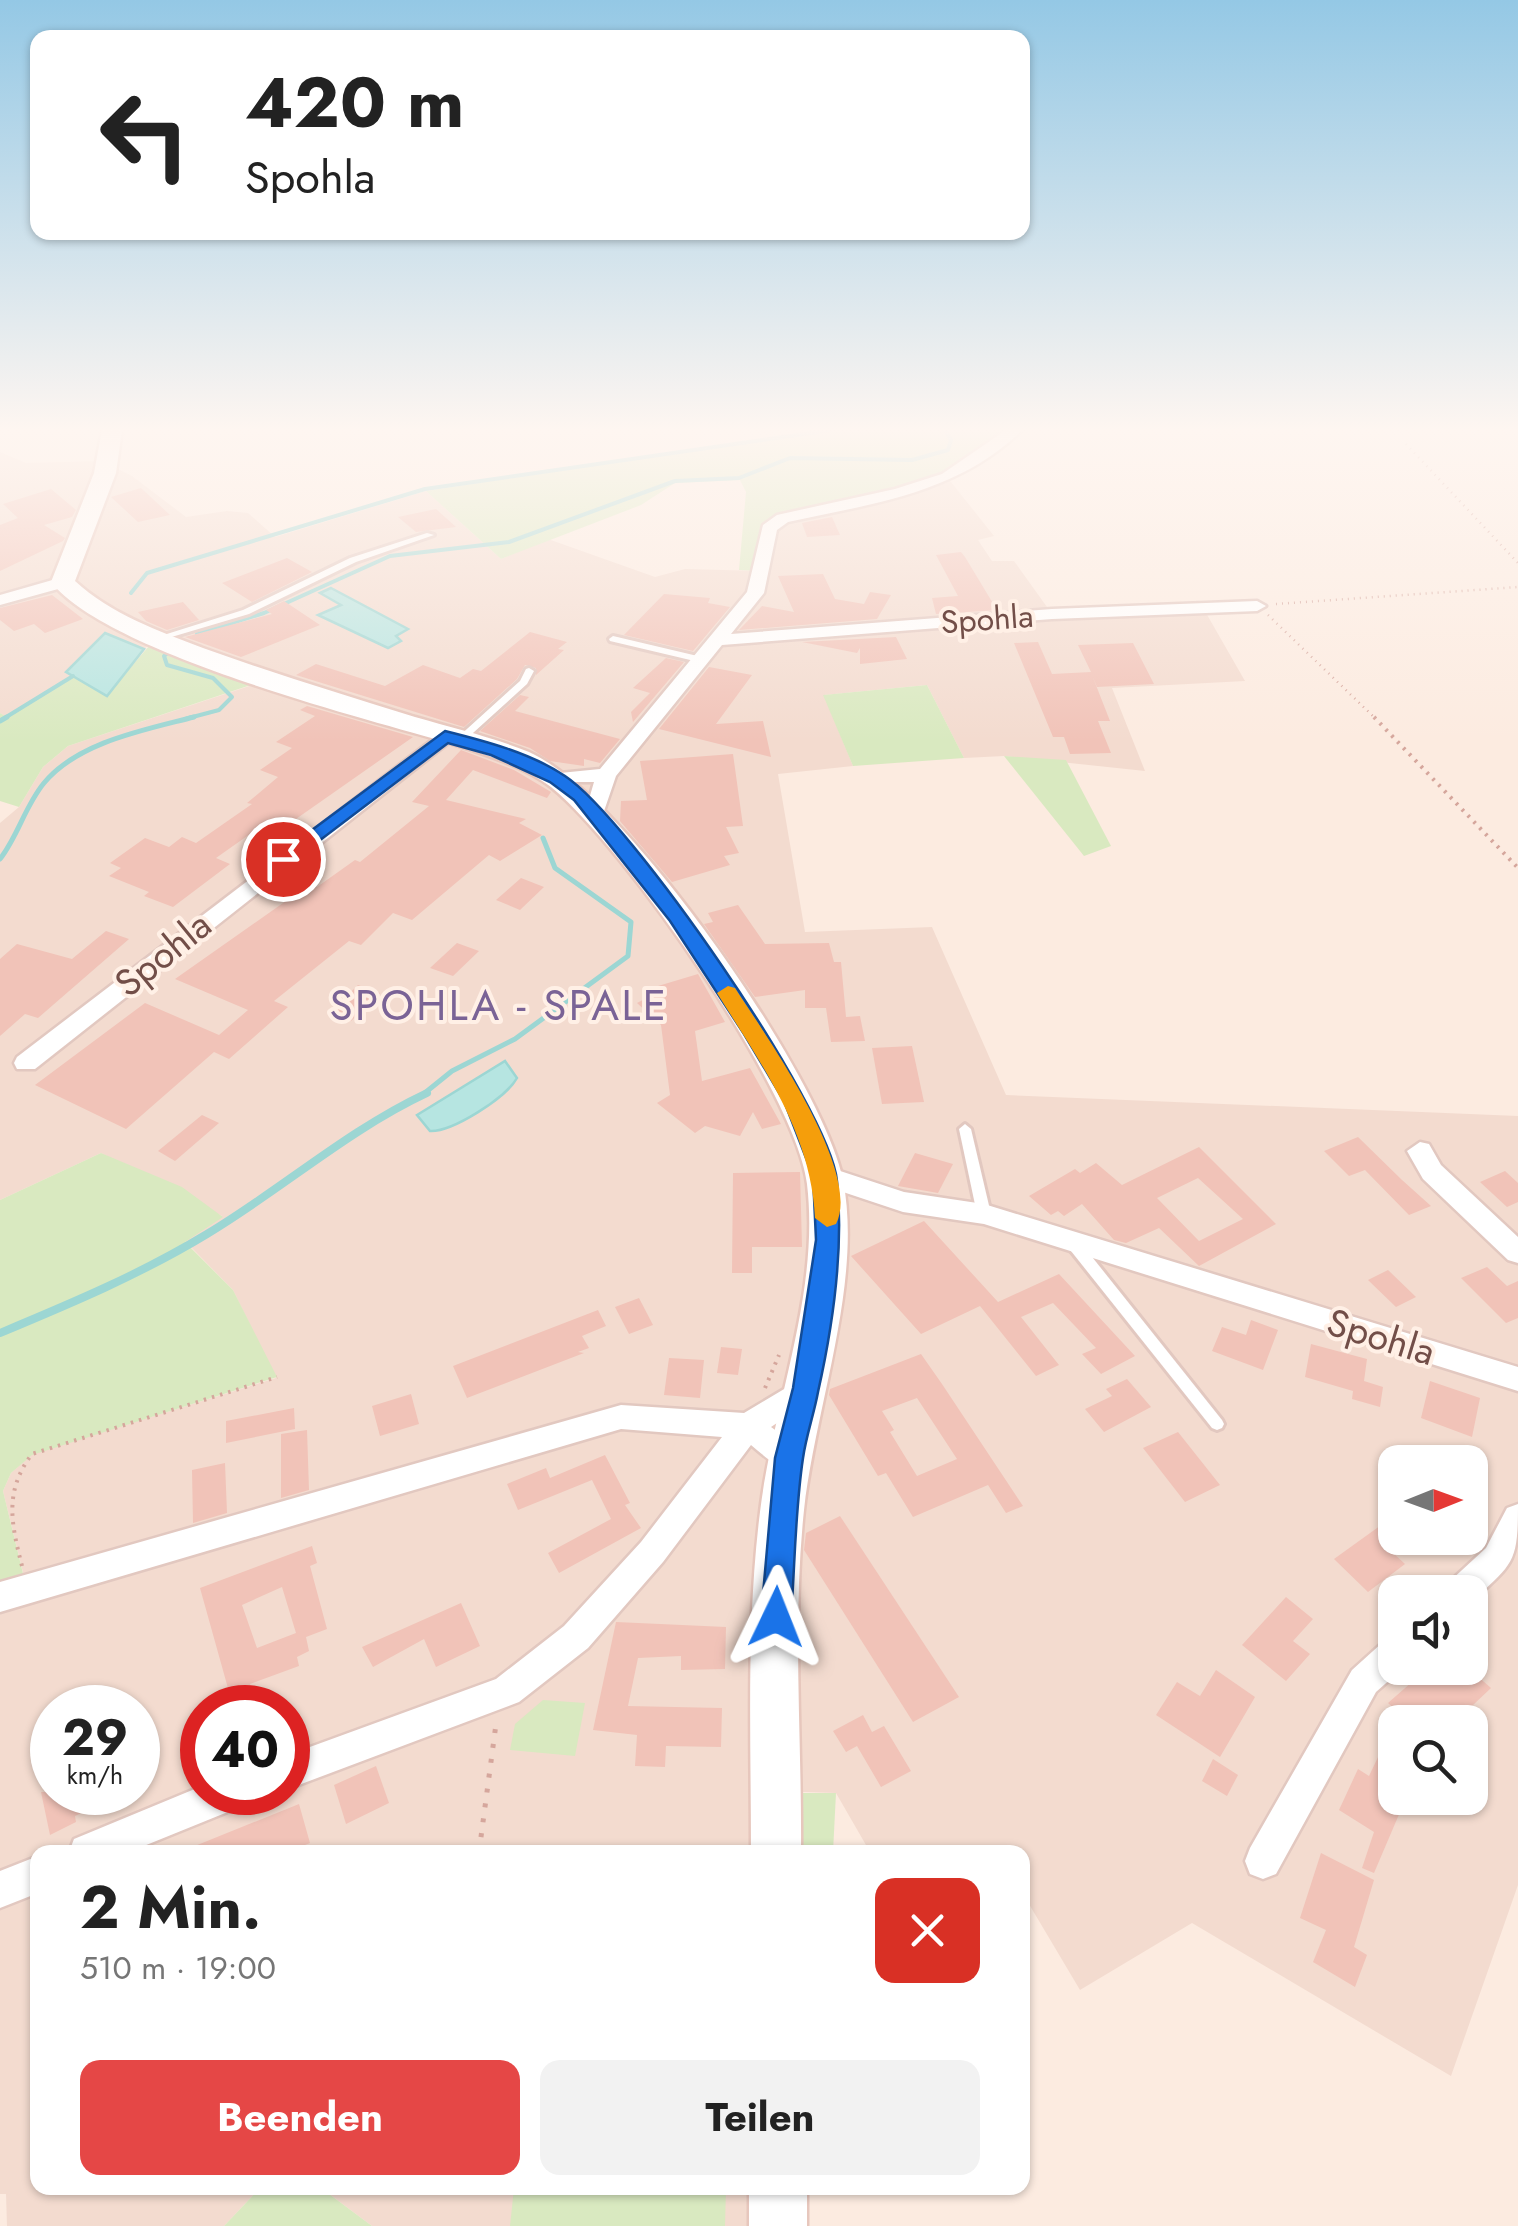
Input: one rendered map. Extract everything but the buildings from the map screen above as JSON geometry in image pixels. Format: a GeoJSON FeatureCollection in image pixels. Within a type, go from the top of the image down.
{"type":"FeatureCollection","features":[{"type":"Feature","properties":{"kind":"street"},"geometry":{"type":"LineString","coordinates":[[64,582],[82,534]]}},
{"type":"Feature","properties":{"kind":"street"},"geometry":{"type":"LineString","coordinates":[[595,813],[606,774],[755,593],[768,534]]}},
{"type":"Feature","properties":{"kind":"street"},"geometry":{"type":"LineString","coordinates":[[0,600],[64,582]]}},
{"type":"Feature","properties":{"kind":"street"},"geometry":{"type":"LineString","coordinates":[[64,582],[95,612],[160,640],[532,764],[557,778],[595,813],[677,917],[795,1100],[825,1176],[828,1240],[806,1388],[789,1458],[776,1582],[776,1845]]}},
{"type":"Feature","properties":{"kind":"street","name":"Spohla"},"geometry":{"type":"LineString","coordinates":[[718,640],[1052,614],[1256,606]]}},
{"type":"Feature","properties":{"kind":"street","name":"Spohla"},"geometry":{"type":"LineString","coordinates":[[26,1064],[453,738]]}},
{"type":"Feature","properties":{"kind":"street"},"geometry":{"type":"LineString","coordinates":[[557,778],[606,774]]}},
{"type":"Feature","properties":{"kind":"street"},"geometry":{"type":"LineString","coordinates":[[1420,1152],[1432,1172],[1518,1253]]}},
{"type":"Feature","properties":{"kind":"street","name":"Spohla"},"geometry":{"type":"LineString","coordinates":[[825,1176],[904,1202],[984,1214],[1518,1378]]}},
{"type":"Feature","properties":{"kind":"street"},"geometry":{"type":"LineString","coordinates":[[310,1764],[506,1691],[576,1637],[652,1552],[748,1426],[806,1388]]}},
{"type":"Feature","properties":{"kind":"street"},"geometry":{"type":"LineString","coordinates":[[14,1593],[621,1418],[748,1426],[789,1458]]}},
{"type":"Feature","properties":{"kind":"street"},"geometry":{"type":"LineString","coordinates":[[1478,1575],[1497,1558],[1518,1518]]}},
{"type":"Feature","properties":{"kind":"street"},"geometry":{"type":"LineString","coordinates":[[1263,1861],[1364,1681],[1378,1668]]}},
{"type":"Feature","properties":{"kind":"street"},"geometry":{"type":"LineString","coordinates":[[104,1845],[180,1814]]}},
{"type":"Feature","properties":{"kind":"street"},"geometry":{"type":"LineString","coordinates":[[0,1890],[30,1877]]}},
{"type":"Feature","properties":{"kind":"street"},"geometry":{"type":"LineString","coordinates":[[778,2195],[778,2226]]}},
{"type":"Feature","properties":{"kind":"lane"},"geometry":{"type":"LineString","coordinates":[[160,640],[246,612],[353,560],[430,534]]}},
{"type":"Feature","properties":{"kind":"lane"},"geometry":{"type":"LineString","coordinates":[[613,638],[703,660]]}},
{"type":"Feature","properties":{"kind":"lane"},"geometry":{"type":"LineString","coordinates":[[453,738],[524,682],[530,671]]}},
{"type":"Feature","properties":{"kind":"lane"},"geometry":{"type":"LineString","coordinates":[[965,1129],[984,1214]]}},
{"type":"Feature","properties":{"kind":"lane"},"geometry":{"type":"LineString","coordinates":[[1072,1242],[1217,1424]]}},
{"type":"Feature","properties":{"kind":"path"},"geometry":{"type":"LineString","coordinates":[[1491,534],[1518,562]]}},
{"type":"Feature","properties":{"kind":"path"},"geometry":{"type":"LineString","coordinates":[[1256,606],[1518,587]]}},
{"type":"Feature","properties":{"kind":"path"},"geometry":{"type":"LineString","coordinates":[[1256,606],[1337,678],[1518,868]]}},
{"type":"Feature","properties":{"kind":"path"},"geometry":{"type":"LineString","coordinates":[[748,1426],[785,1340]]}},
{"type":"Feature","properties":{"kind":"path"},"geometry":{"type":"LineString","coordinates":[[7,1482],[32,1454],[277,1377]]}},
{"type":"Feature","properties":{"kind":"path"},"geometry":{"type":"LineString","coordinates":[[3,1491],[14,1593]]}},
{"type":"Feature","properties":{"kind":"path"},"geometry":{"type":"LineString","coordinates":[[480,1845],[493,1734],[506,1691]]}},
{"type":"Feature","properties":{"kind":"shaded area"},"geometry":{"type":"Polygon","coordinates":[[[0,534],[271,534],[275,537],[473,534],[501,559],[548,539],[655,577],[685,569],[760,571],[768,534],[992,534],[978,540],[992,561],[1014,561],[1052,614],[1202,606],[1245,681],[1112,688],[1145,771],[1004,756],[964,758],[927,685],[824,695],[853,766],[778,774],[805,932],[932,927],[1006,1095],[1518,1116],[1518,1885],[1451,2076],[1192,1923],[1080,1990],[1030,1906],[1030,1845],[866,1845],[836,1793],[775,1791],[774,1845],[30,1845],[30,2195],[253,2195],[224,2226],[7,2226],[6,2194],[0,2194],[0,1597],[27,1589],[3,1491],[11,1473],[32,1454],[276,1378],[233,1290],[185,1241],[222,1216],[101,1153],[0,1200],[0,823],[19,807],[43,767],[68,746],[273,678],[156,639],[144,649],[105,633],[67,673],[73,676],[7,717],[0,713],[0,534]]]}},
{"type":"Feature","properties":{"kind":"shaded area"},"geometry":{"type":"Polygon","coordinates":[[[330,2195],[776,2195],[776,2226],[372,2226],[330,2195]]]}},
{"type":"Feature","properties":{"kind":"green space"},"geometry":{"type":"Polygon","coordinates":[[[473,534],[566,534],[501,559],[473,534]]]}},
{"type":"Feature","properties":{"kind":"green space"},"geometry":{"type":"Polygon","coordinates":[[[742,534],[768,534],[760,571],[739,570],[742,534]]]}},
{"type":"Feature","properties":{"kind":"green space"},"geometry":{"type":"Polygon","coordinates":[[[155,639],[275,677],[68,746],[43,767],[19,807],[0,801],[0,713],[7,717],[73,676],[107,695],[155,639]]]}},
{"type":"Feature","properties":{"kind":"green space"},"geometry":{"type":"Polygon","coordinates":[[[927,685],[964,758],[853,766],[823,695],[927,685]]]}},
{"type":"Feature","properties":{"kind":"green space"},"geometry":{"type":"Polygon","coordinates":[[[1004,756],[1066,760],[1111,846],[1084,856],[1004,756]]]}},
{"type":"Feature","properties":{"kind":"green space"},"geometry":{"type":"Polygon","coordinates":[[[101,1153],[182,1187],[223,1217],[185,1242],[233,1290],[277,1377],[32,1455],[11,1473],[3,1491],[27,1590],[0,1597],[0,1200],[101,1153]]]}},
{"type":"Feature","properties":{"kind":"green space"},"geometry":{"type":"Polygon","coordinates":[[[543,1700],[585,1703],[575,1756],[510,1750],[515,1724],[543,1700]]]}},
{"type":"Feature","properties":{"kind":"green space"},"geometry":{"type":"Polygon","coordinates":[[[779,1793],[836,1793],[833,1845],[779,1845],[779,1793]]]}},
{"type":"Feature","properties":{"kind":"green space"},"geometry":{"type":"Polygon","coordinates":[[[253,2195],[330,2195],[372,2226],[224,2226],[253,2195]]]}},
{"type":"Feature","properties":{"kind":"green space"},"geometry":{"type":"Polygon","coordinates":[[[513,2195],[726,2195],[725,2226],[510,2226],[513,2195]]]}},
{"type":"Feature","properties":{"kind":"water"},"geometry":{"type":"Polygon","coordinates":[[[331,588],[408,629],[396,636],[401,641],[388,648],[318,615],[341,605],[320,593],[331,588]]]}},
{"type":"Feature","properties":{"kind":"water"},"geometry":{"type":"Polygon","coordinates":[[[105,633],[144,649],[107,696],[66,672],[105,633]]]}},
{"type":"Feature","properties":{"kind":"water"},"geometry":{"type":"Polygon","coordinates":[[[505,1061],[517,1078],[478,1112],[451,1126],[430,1131],[417,1115],[505,1061]]]}},
{"type":"Feature","properties":{"kind":"waterway"},"geometry":{"type":"LineString","coordinates":[[131,593],[147,573],[276,534]]}},
{"type":"Feature","properties":{"kind":"waterway"},"geometry":{"type":"LineString","coordinates":[[197,634],[264,613],[390,556],[509,542],[531,534]]}},
{"type":"Feature","properties":{"kind":"waterway"},"geometry":{"type":"LineString","coordinates":[[174,648],[164,656],[167,665],[213,678],[232,697],[219,710],[185,719]]}},
{"type":"Feature","properties":{"kind":"waterway"},"geometry":{"type":"LineString","coordinates":[[3,719],[73,676]]}},
{"type":"Feature","properties":{"kind":"waterway"},"geometry":{"type":"LineString","coordinates":[[0,721],[7,717]]}},
{"type":"Feature","properties":{"kind":"waterway"},"geometry":{"type":"LineString","coordinates":[[0,859],[37,792],[58,769],[113,740],[194,717]]}},
{"type":"Feature","properties":{"kind":"waterway"},"geometry":{"type":"LineString","coordinates":[[421,1096],[452,1071],[515,1039],[628,956],[631,922],[555,868],[543,838]]}},
{"type":"Feature","properties":{"kind":"waterway"},"geometry":{"type":"LineString","coordinates":[[0,1333],[182,1249],[370,1124],[427,1093]]}},
{"type":"Feature","properties":{"kind":"slow traffic"},"geometry":{"type":"LineString","coordinates":[[728,993],[795,1100],[825,1176],[827,1218]]}},
{"type":"Feature","properties":{"kind":"district","name":"SPOHLA - SPALE"},"geometry":{"type":"Point","coordinates":[499,1005]}},
{"type":"Feature","properties":{"kind":"route"},"geometry":{"type":"LineString","coordinates":[[283,859],[445,736],[498,751],[532,764],[580,796],[677,917],[753,1030],[795,1100],[825,1176],[828,1240],[806,1388],[789,1458],[776,1617]]}}]}
